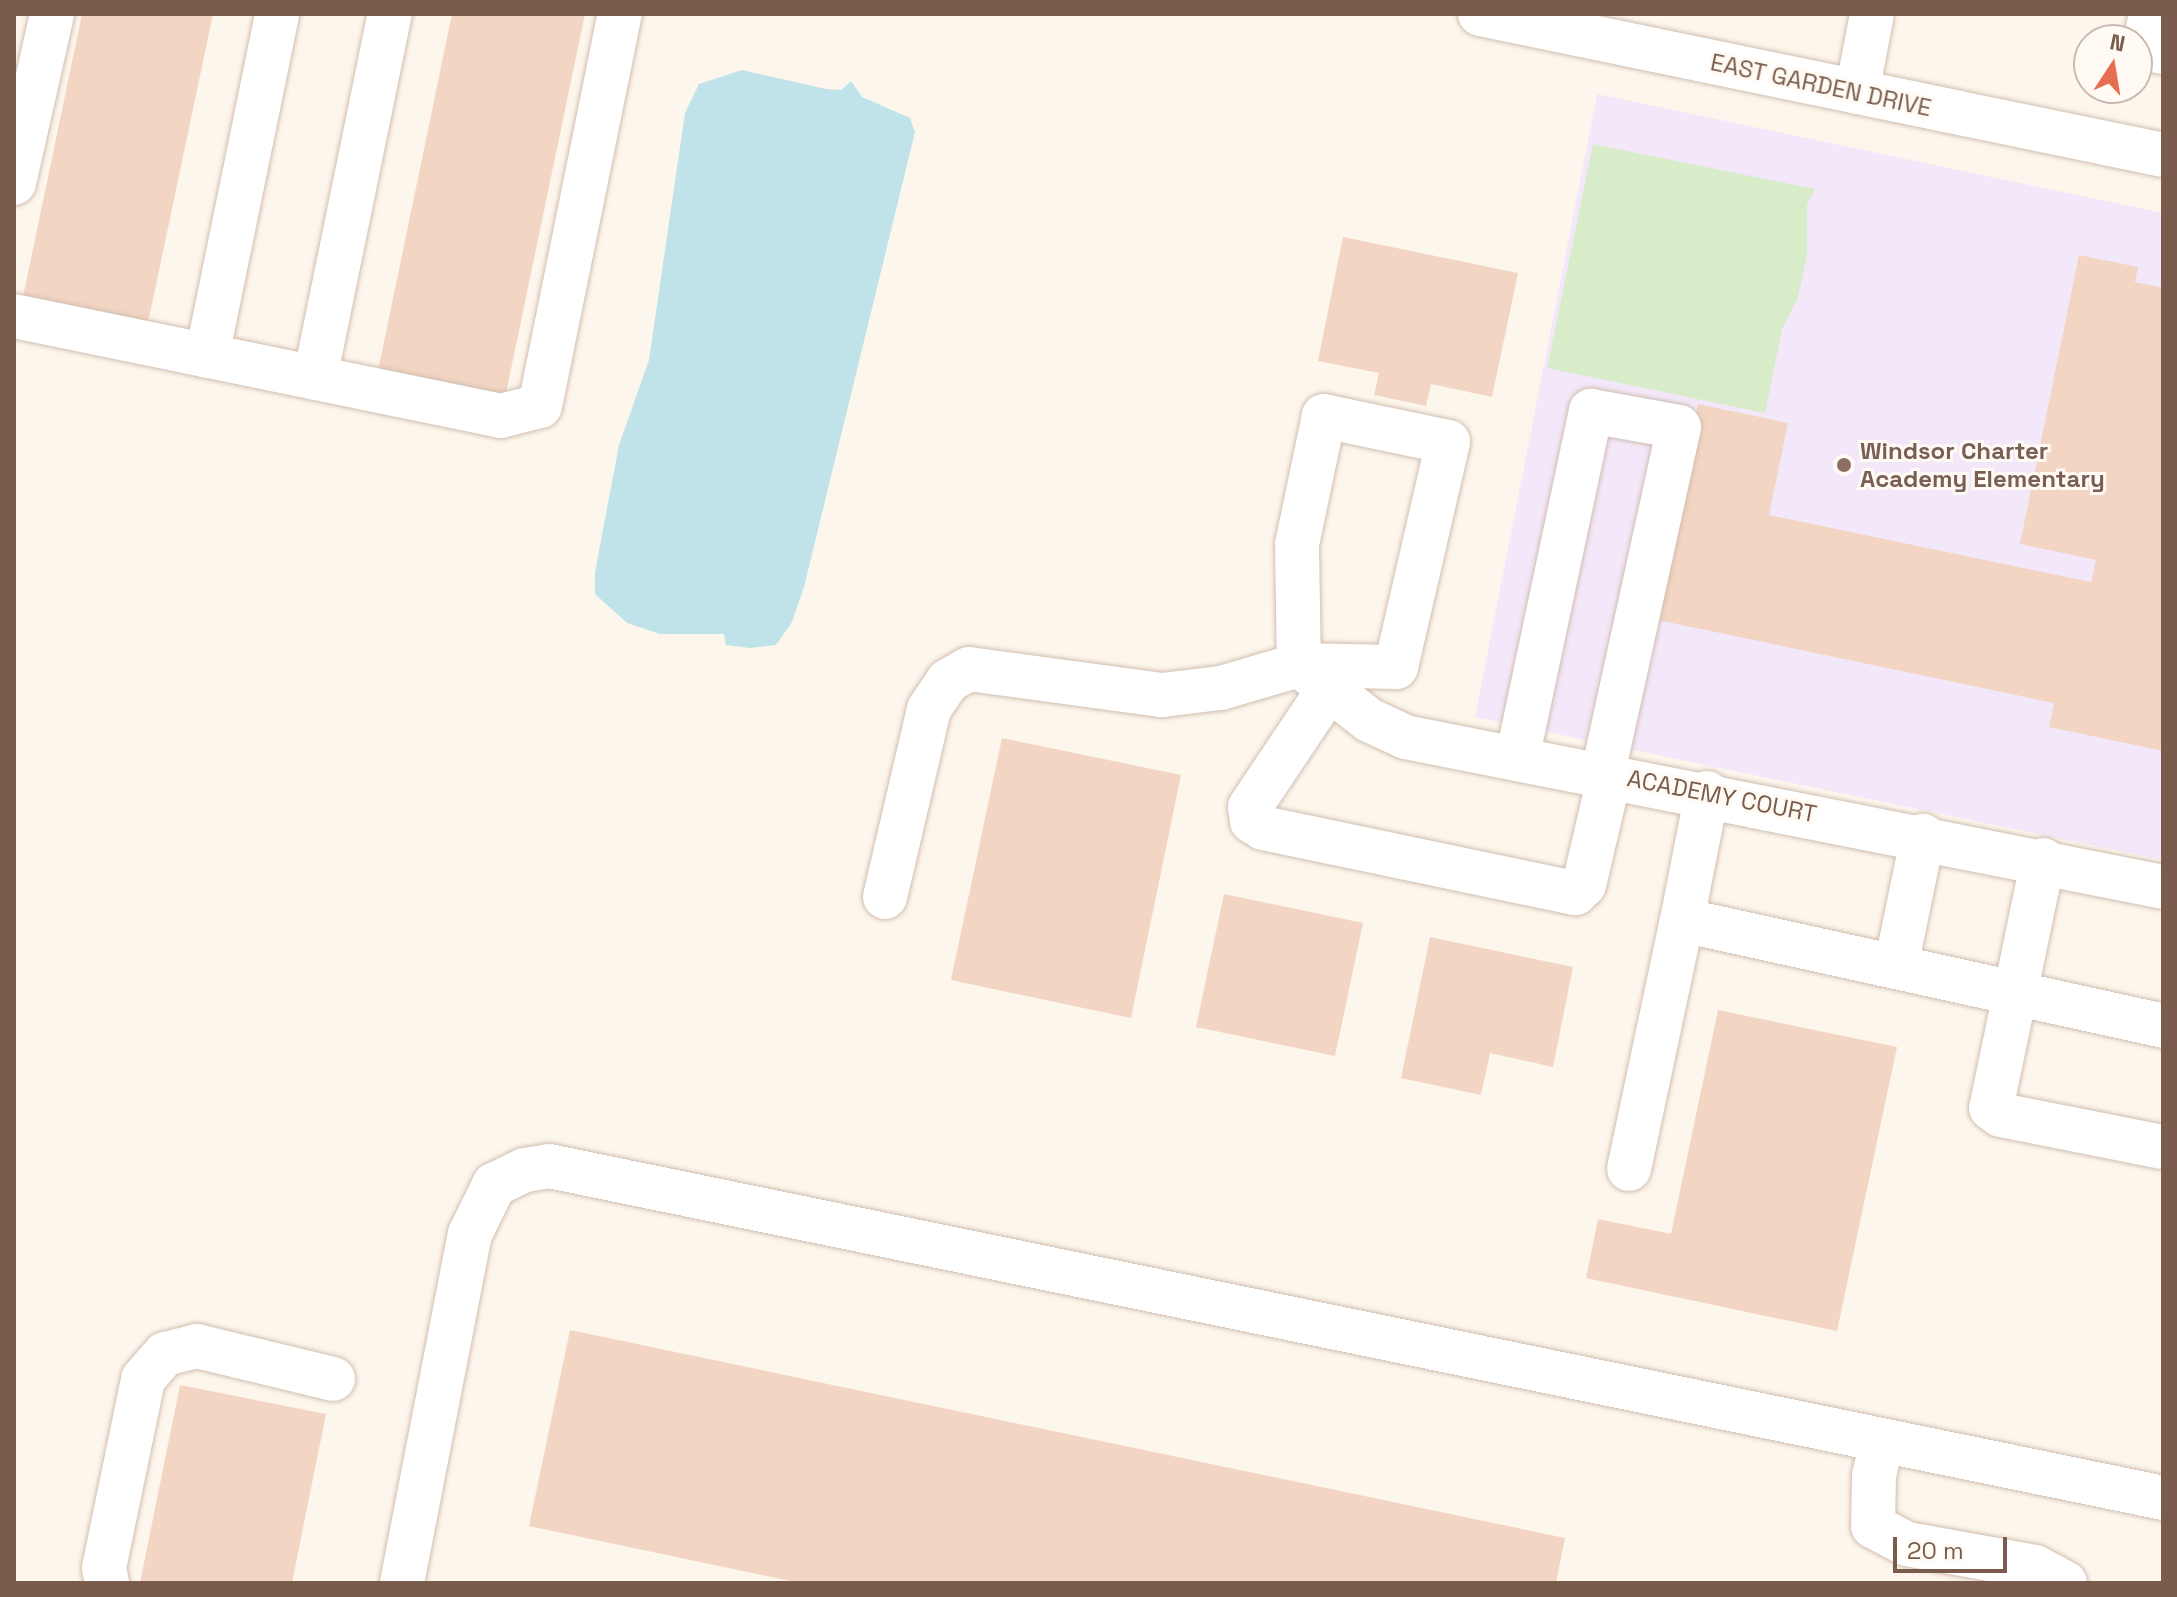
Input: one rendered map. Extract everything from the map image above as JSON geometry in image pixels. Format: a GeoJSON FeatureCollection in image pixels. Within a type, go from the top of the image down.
{"type":"FeatureCollection","features":[{"type":"Feature","properties":{"kind":"street"},"geometry":{"type":"LineString","coordinates":[[14,183],[52,14]]}},
{"type":"Feature","properties":{"kind":"street"},"geometry":{"type":"LineString","coordinates":[[207,356],[277,14]]}},
{"type":"Feature","properties":{"kind":"street"},"geometry":{"type":"LineString","coordinates":[[315,378],[390,14]]}},
{"type":"Feature","properties":{"kind":"street"},"geometry":{"type":"LineString","coordinates":[[14,316],[501,416],[540,406],[620,14]]}},
{"type":"Feature","properties":{"kind":"street","name":"EAST GARDEN DRIVE"},"geometry":{"type":"LineString","coordinates":[[1480,14],[2163,155]]}},
{"type":"Feature","properties":{"kind":"street"},"geometry":{"type":"LineString","coordinates":[[1857,92],[1872,14]]}},
{"type":"Feature","properties":{"kind":"street"},"geometry":{"type":"LineString","coordinates":[[2151,14],[2144,48],[2163,52]]}},
{"type":"Feature","properties":{"kind":"street"},"geometry":{"type":"LineString","coordinates":[[885,897],[929,709],[948,681],[969,669],[1162,695],[1314,677],[1396,667],[1448,442],[1324,416],[1297,544],[1314,677],[1250,807],[1252,821],[1263,828],[1575,893],[1584,885],[1679,427],[1591,411],[1517,759]]}},
{"type":"Feature","properties":{"kind":"street","name":"ACADEMY COURT"},"geometry":{"type":"LineString","coordinates":[[1314,677],[1387,730],[1517,759],[1707,793],[2043,860],[2163,887]]}},
{"type":"Feature","properties":{"kind":"street"},"geometry":{"type":"LineString","coordinates":[[1629,1169],[1707,793]]}},
{"type":"Feature","properties":{"kind":"street"},"geometry":{"type":"LineString","coordinates":[[1896,966],[1923,836]]}},
{"type":"Feature","properties":{"kind":"street"},"geometry":{"type":"LineString","coordinates":[[2043,860],[1991,1108],[2001,1115],[2163,1147]]}},
{"type":"Feature","properties":{"kind":"street"},"geometry":{"type":"LineString","coordinates":[[1682,920],[2163,1026]]}},
{"type":"Feature","properties":{"kind":"street"},"geometry":{"type":"LineString","coordinates":[[402,1583],[470,1234],[494,1185],[525,1170],[549,1166],[2163,1498]]}},
{"type":"Feature","properties":{"kind":"street"},"geometry":{"type":"LineString","coordinates":[[107,1583],[104,1568],[143,1379],[165,1354],[197,1346],[333,1379]]}},
{"type":"Feature","properties":{"kind":"street"},"geometry":{"type":"LineString","coordinates":[[1882,1441],[1874,1476],[1873,1526],[1968,1569],[2035,1567],[2065,1583]]}},
{"type":"Feature","properties":{"kind":"shaded area","name":"Windsor Charter Academy Elementary"},"geometry":{"type":"Polygon","coordinates":[[[1597,94],[2163,213],[2163,860],[1475,717],[1597,94]]]}},
{"type":"Feature","properties":{"kind":"green space"},"geometry":{"type":"Polygon","coordinates":[[[1593,144],[1815,189],[1807,205],[1807,256],[1798,297],[1782,330],[1765,413],[1547,368],[1593,144]]]}},
{"type":"Feature","properties":{"kind":"water"},"geometry":{"type":"Polygon","coordinates":[[[742,70],[826,89],[841,90],[851,81],[862,97],[910,118],[915,132],[804,587],[792,622],[776,645],[750,648],[726,645],[724,634],[660,634],[627,623],[595,594],[595,572],[619,445],[649,360],[685,113],[699,84],[742,70]]]}},
{"type":"Feature","properties":{"kind":"building"},"geometry":{"type":"Polygon","coordinates":[[[82,14],[213,14],[148,323],[23,297],[82,14]]]}},
{"type":"Feature","properties":{"kind":"building"},"geometry":{"type":"Polygon","coordinates":[[[452,14],[585,14],[505,398],[378,371],[452,14]]]}},
{"type":"Feature","properties":{"kind":"building"},"geometry":{"type":"Polygon","coordinates":[[[1343,237],[1518,273],[1492,397],[1431,384],[1426,406],[1374,395],[1379,373],[1318,361],[1343,237]]]}},
{"type":"Feature","properties":{"kind":"building"},"geometry":{"type":"Polygon","coordinates":[[[2079,255],[2138,267],[2135,282],[2163,288],[2163,751],[2049,727],[2054,703],[1653,619],[1698,404],[1788,423],[1769,515],[2091,582],[2096,560],[2020,544],[2079,255]]]}},
{"type":"Feature","properties":{"kind":"building"},"geometry":{"type":"Polygon","coordinates":[[[1002,738],[1181,775],[1131,1018],[951,980],[1002,738]]]}},
{"type":"Feature","properties":{"kind":"building"},"geometry":{"type":"Polygon","coordinates":[[[1224,894],[1363,923],[1335,1056],[1196,1027],[1224,894]]]}},
{"type":"Feature","properties":{"kind":"building"},"geometry":{"type":"Polygon","coordinates":[[[1430,937],[1573,967],[1553,1067],[1490,1053],[1481,1095],[1401,1078],[1430,937]]]}},
{"type":"Feature","properties":{"kind":"building"},"geometry":{"type":"Polygon","coordinates":[[[1718,1010],[1897,1047],[1837,1331],[1586,1278],[1598,1219],[1671,1234],[1718,1010]]]}},
{"type":"Feature","properties":{"kind":"building"},"geometry":{"type":"Polygon","coordinates":[[[570,1330],[1565,1538],[1556,1583],[800,1583],[529,1526],[570,1330]]]}},
{"type":"Feature","properties":{"kind":"building"},"geometry":{"type":"Polygon","coordinates":[[[180,1385],[326,1414],[292,1583],[140,1583],[180,1385]]]}},
{"type":"Feature","properties":{"kind":"place","name":"Windsor Charter Academy Elementary"},"geometry":{"type":"Point","coordinates":[1844,465]}}]}
